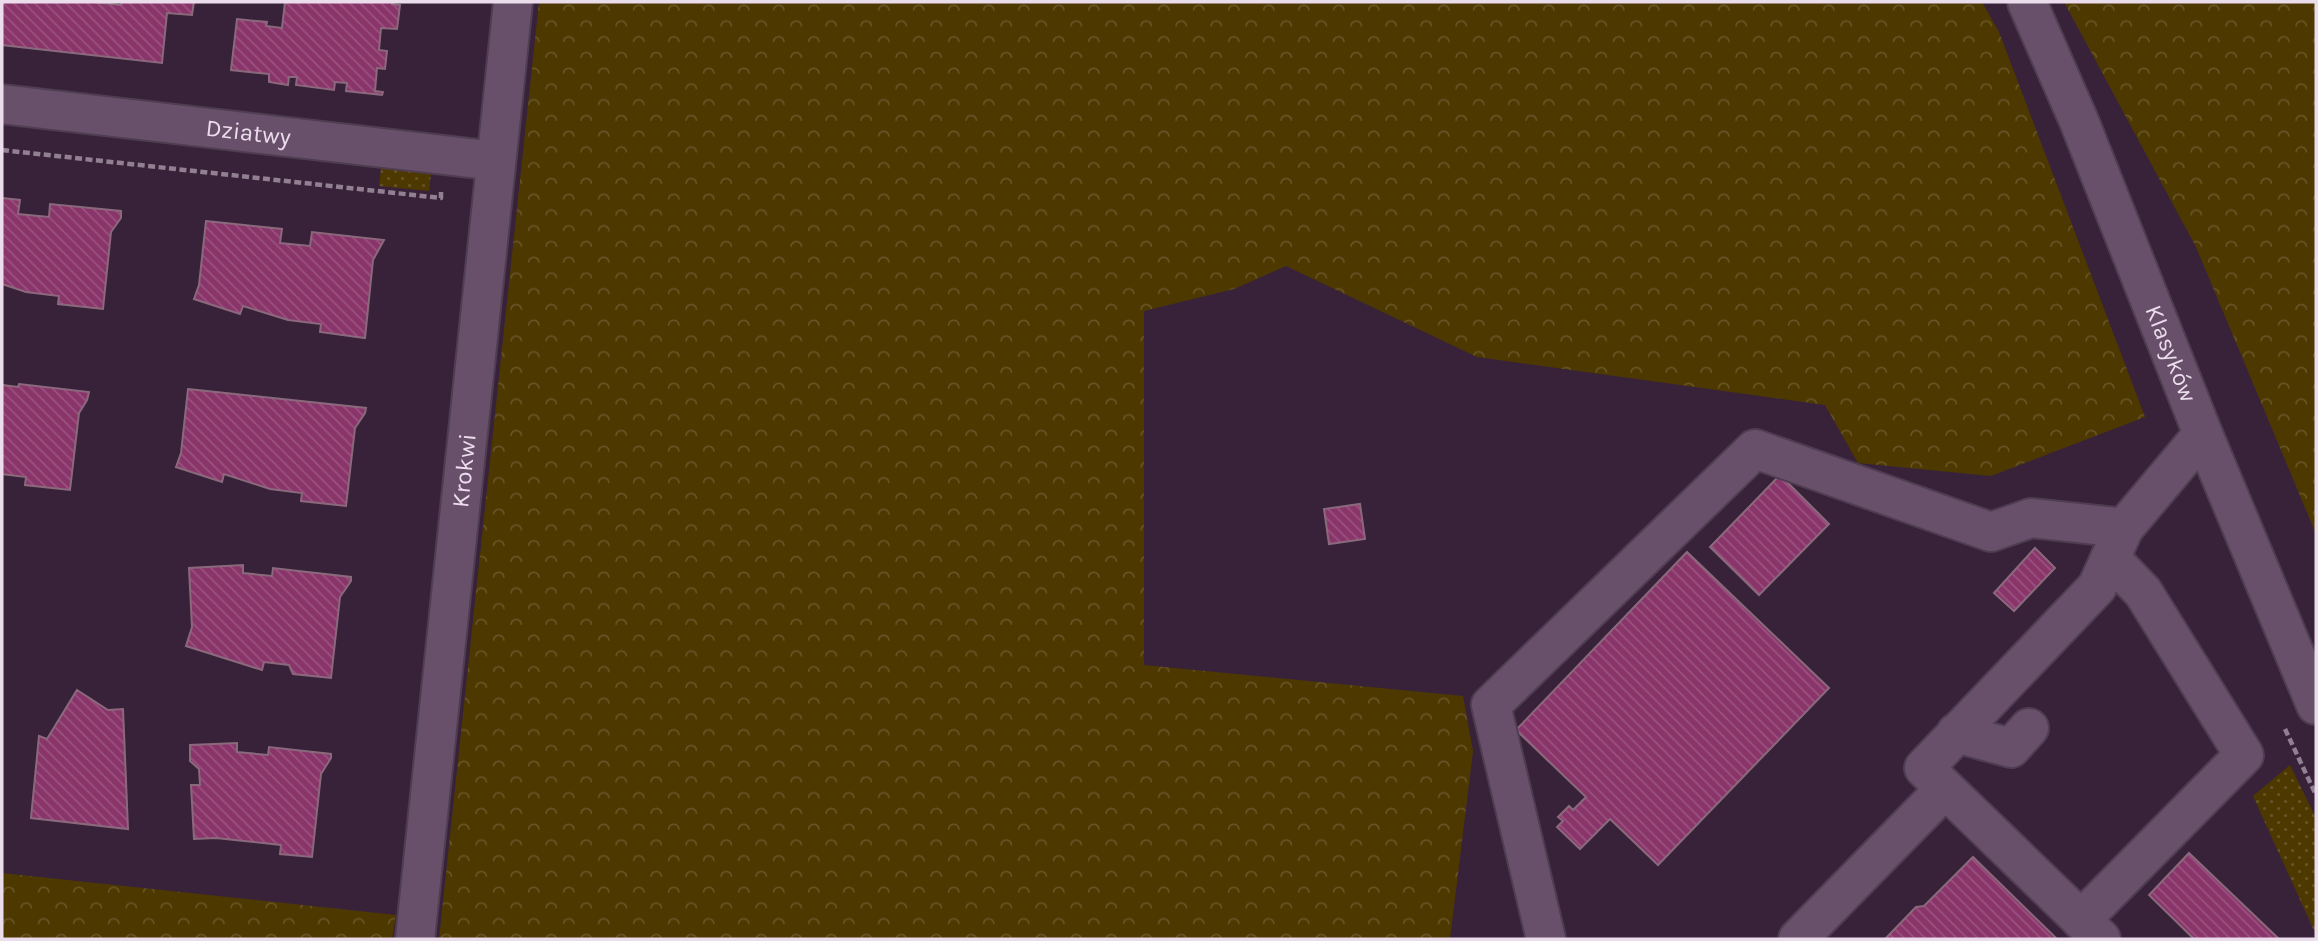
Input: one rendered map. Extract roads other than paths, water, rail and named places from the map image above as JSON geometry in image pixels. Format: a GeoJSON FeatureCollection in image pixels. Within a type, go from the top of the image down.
{"type":"FeatureCollection","features":[{"type":"Feature","properties":{"kind":"street","name":"Krokwi"},"geometry":{"type":"LineString","coordinates":[[415,939],[513,2]]}},
{"type":"Feature","properties":{"kind":"street","name":"Klasyków"},"geometry":{"type":"LineString","coordinates":[[2026,2],[2113,205],[2203,434],[2316,705]]}},
{"type":"Feature","properties":{"kind":"street","name":"Dziatwy"},"geometry":{"type":"LineString","coordinates":[[2,104],[496,161]]}},
{"type":"Feature","properties":{"kind":"street"},"geometry":{"type":"LineString","coordinates":[[1546,939],[1491,705],[1755,449],[1991,532],[2031,518],[2117,543],[2143,592],[2244,755],[2091,929],[1924,768],[2096,587],[2117,543],[2203,434]]}},
{"type":"Feature","properties":{"kind":"street"},"geometry":{"type":"LineString","coordinates":[[1956,733],[2011,748],[2029,728]]}},
{"type":"Feature","properties":{"kind":"street"},"geometry":{"type":"LineString","coordinates":[[1798,939],[1945,789]]}}]}
